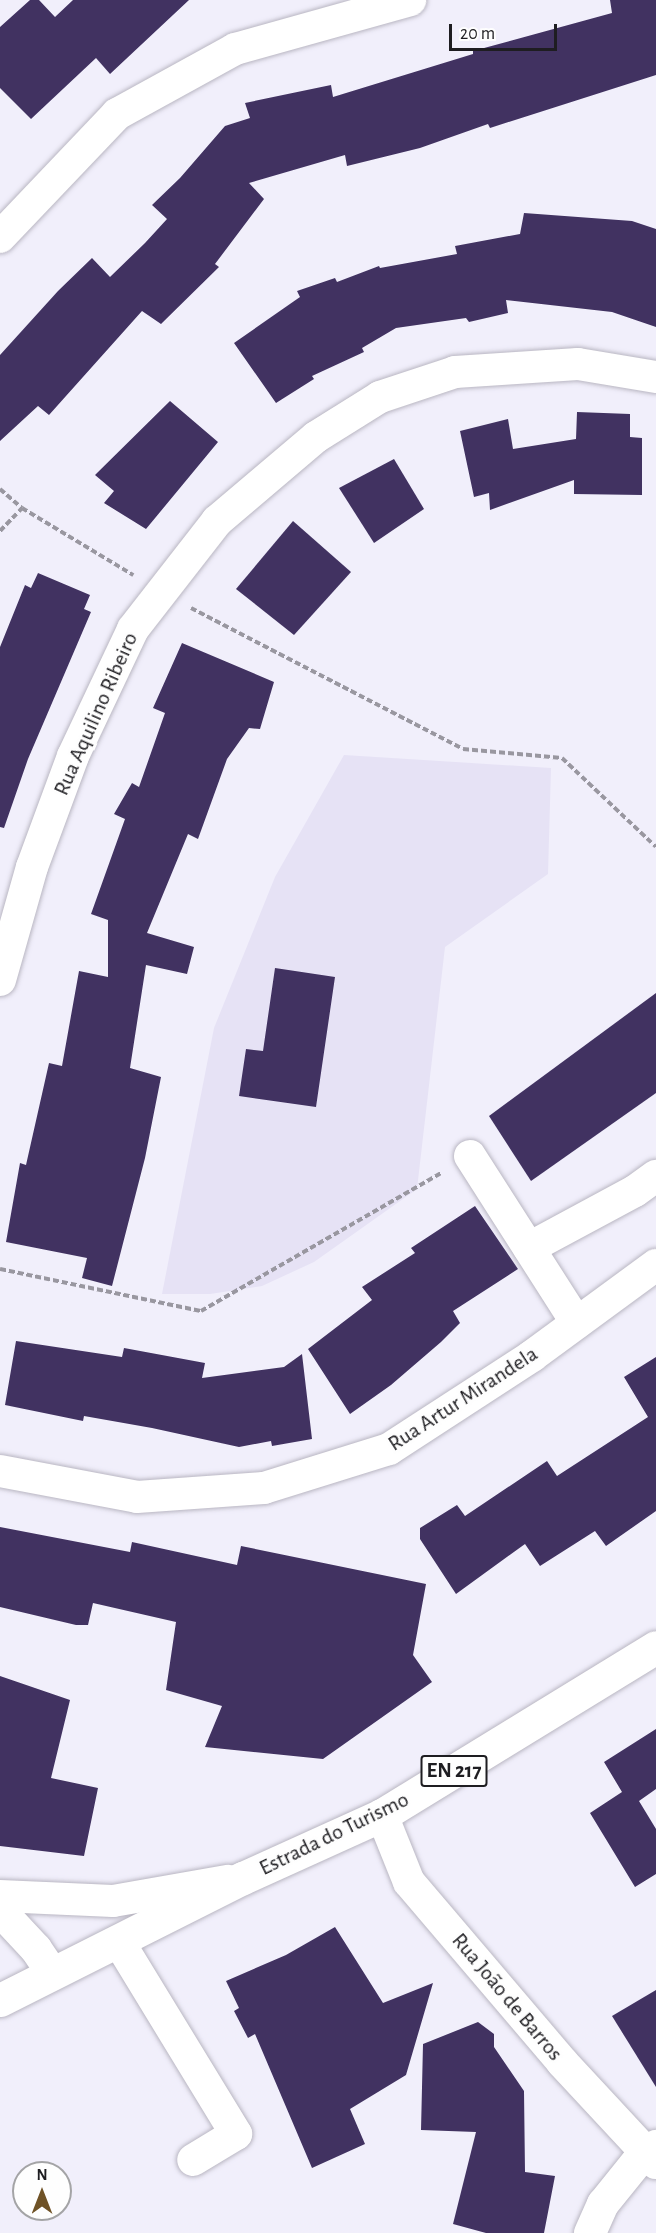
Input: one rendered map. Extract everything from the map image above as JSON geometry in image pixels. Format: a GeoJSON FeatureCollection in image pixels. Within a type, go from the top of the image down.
{"type":"FeatureCollection","features":[{"type":"Feature","properties":{"kind":"main road","name":"Estrada do Turismo"},"geometry":{"type":"LineString","coordinates":[[0,2000],[243,1878],[382,1815],[656,1647]]}},
{"type":"Feature","properties":{"kind":"street"},"geometry":{"type":"LineString","coordinates":[[0,237],[117,114],[235,50],[410,0]]}},
{"type":"Feature","properties":{"kind":"street","name":"Rua Aquilino Ribeiro"},"geometry":{"type":"LineString","coordinates":[[0,980],[32,867],[73,756],[133,629],[217,521],[316,437],[380,397],[455,372],[578,364],[656,377]]}},
{"type":"Feature","properties":{"kind":"street"},"geometry":{"type":"LineString","coordinates":[[470,1156],[577,1323]]}},
{"type":"Feature","properties":{"kind":"street"},"geometry":{"type":"LineString","coordinates":[[529,1248],[635,1191],[656,1176]]}},
{"type":"Feature","properties":{"kind":"street","name":"Rua Artur Mirandela"},"geometry":{"type":"LineString","coordinates":[[0,1471],[137,1497],[264,1488],[389,1449],[577,1323],[656,1265]]}},
{"type":"Feature","properties":{"kind":"street","name":"Rua João de Barros"},"geometry":{"type":"LineString","coordinates":[[382,1815],[409,1882],[562,2062],[652,2154]]}},
{"type":"Feature","properties":{"kind":"street"},"geometry":{"type":"LineString","coordinates":[[0,1896],[113,1901],[243,1878]]}},
{"type":"Feature","properties":{"kind":"street"},"geometry":{"type":"LineString","coordinates":[[0,1916],[8,1919],[36,1949],[52,1973]]}},
{"type":"Feature","properties":{"kind":"street"},"geometry":{"type":"LineString","coordinates":[[119,1942],[236,2134],[193,2160]]}},
{"type":"Feature","properties":{"kind":"street"},"geometry":{"type":"LineString","coordinates":[[590,2233],[603,2204],[652,2154]]}},
{"type":"Feature","properties":{"kind":"path"},"geometry":{"type":"LineString","coordinates":[[0,489],[22,508],[161,592],[463,749],[562,758],[656,847]]}},
{"type":"Feature","properties":{"kind":"path"},"geometry":{"type":"LineString","coordinates":[[0,531],[22,508]]}},
{"type":"Feature","properties":{"kind":"path"},"geometry":{"type":"LineString","coordinates":[[0,1269],[201,1311],[470,1156]]}},
{"type":"Feature","properties":{"kind":"shaded area"},"geometry":{"type":"Polygon","coordinates":[[[344,755],[551,768],[548,874],[445,947],[417,1189],[314,1262],[262,1286],[210,1294],[162,1294],[214,1028],[275,877],[344,755]]]}},
{"type":"Feature","properties":{"kind":"building"},"geometry":{"type":"Polygon","coordinates":[[[30,0],[39,0],[55,17],[73,0],[189,0],[110,74],[96,58],[31,119],[0,88],[0,27],[30,0]]]}},
{"type":"Feature","properties":{"kind":"building"},"geometry":{"type":"Polygon","coordinates":[[[610,0],[656,0],[656,75],[490,128],[488,124],[420,148],[347,166],[345,155],[249,183],[264,199],[215,264],[219,267],[161,324],[142,311],[49,415],[38,406],[0,441],[0,355],[58,291],[92,258],[110,277],[145,243],[167,219],[152,205],[180,178],[225,126],[250,118],[245,103],[331,85],[333,97],[473,54],[473,51],[612,13],[610,0]]]}},
{"type":"Feature","properties":{"kind":"building"},"geometry":{"type":"Polygon","coordinates":[[[524,213],[632,221],[656,229],[656,327],[612,312],[506,300],[508,313],[469,322],[466,318],[396,328],[362,348],[364,352],[312,376],[314,379],[276,403],[234,343],[300,297],[297,291],[335,278],[337,282],[379,266],[380,268],[457,254],[455,246],[520,234],[524,213]]]}},
{"type":"Feature","properties":{"kind":"building"},"geometry":{"type":"Polygon","coordinates":[[[170,401],[218,442],[146,529],[104,503],[114,491],[95,475],[170,401]]]}},
{"type":"Feature","properties":{"kind":"building"},"geometry":{"type":"Polygon","coordinates":[[[577,412],[630,414],[630,437],[642,438],[642,495],[574,494],[574,480],[490,510],[489,493],[474,497],[460,431],[508,419],[513,449],[576,439],[577,412]]]}},
{"type":"Feature","properties":{"kind":"building"},"geometry":{"type":"Polygon","coordinates":[[[394,459],[424,509],[374,543],[339,488],[394,459]]]}},
{"type":"Feature","properties":{"kind":"building"},"geometry":{"type":"Polygon","coordinates":[[[293,521],[351,572],[294,635],[236,589],[293,521]]]}},
{"type":"Feature","properties":{"kind":"building"},"geometry":{"type":"Polygon","coordinates":[[[38,573],[90,595],[84,609],[91,612],[28,759],[4,828],[0,827],[0,647],[25,585],[31,588],[38,573]]]}},
{"type":"Feature","properties":{"kind":"building"},"geometry":{"type":"Polygon","coordinates":[[[182,643],[274,682],[260,729],[249,728],[227,759],[198,839],[188,834],[147,933],[194,947],[187,974],[146,965],[130,1068],[161,1077],[145,1158],[112,1286],[82,1278],[87,1258],[6,1242],[20,1163],[26,1165],[49,1063],[62,1066],[79,971],[108,977],[108,920],[91,914],[125,819],[114,814],[132,783],[139,787],[165,713],[153,708],[182,643]]]}},
{"type":"Feature","properties":{"kind":"building"},"geometry":{"type":"Polygon","coordinates":[[[275,968],[335,977],[316,1107],[239,1096],[246,1049],[263,1051],[275,968]]]}},
{"type":"Feature","properties":{"kind":"building"},"geometry":{"type":"Polygon","coordinates":[[[656,993],[656,1093],[531,1181],[489,1116],[656,993]]]}},
{"type":"Feature","properties":{"kind":"building"},"geometry":{"type":"Polygon","coordinates":[[[475,1206],[518,1269],[453,1311],[460,1323],[441,1342],[391,1385],[350,1414],[308,1349],[372,1300],[362,1287],[415,1253],[411,1248],[475,1206]]]}},
{"type":"Feature","properties":{"kind":"building"},"geometry":{"type":"Polygon","coordinates":[[[16,1341],[122,1357],[124,1348],[205,1363],[202,1378],[284,1367],[302,1354],[312,1439],[272,1446],[271,1441],[239,1447],[152,1428],[84,1416],[83,1421],[5,1405],[16,1341]]]}},
{"type":"Feature","properties":{"kind":"building"},"geometry":{"type":"Polygon","coordinates":[[[656,1357],[656,1511],[606,1546],[595,1531],[540,1566],[525,1544],[456,1594],[420,1539],[420,1528],[457,1505],[465,1516],[547,1461],[557,1476],[648,1417],[624,1377],[656,1357]]]}},
{"type":"Feature","properties":{"kind":"building"},"geometry":{"type":"Polygon","coordinates":[[[0,1527],[130,1552],[132,1542],[237,1565],[241,1546],[426,1584],[413,1655],[432,1682],[323,1759],[205,1747],[222,1706],[166,1690],[176,1622],[93,1603],[88,1625],[76,1625],[0,1607],[0,1527]]]}},
{"type":"Feature","properties":{"kind":"building"},"geometry":{"type":"Polygon","coordinates":[[[0,1676],[70,1700],[51,1778],[98,1788],[84,1856],[0,1846],[0,1676]]]}},
{"type":"Feature","properties":{"kind":"building"},"geometry":{"type":"Polygon","coordinates":[[[656,1729],[656,1789],[639,1801],[656,1829],[656,1874],[635,1887],[590,1813],[622,1792],[604,1762],[656,1729]]]}},
{"type":"Feature","properties":{"kind":"building"},"geometry":{"type":"Polygon","coordinates":[[[335,1927],[383,2003],[433,1983],[406,2075],[350,2109],[365,2144],[312,2168],[255,2034],[248,2038],[234,2011],[239,2008],[226,1981],[286,1955],[335,1927]]]}},
{"type":"Feature","properties":{"kind":"building"},"geometry":{"type":"Polygon","coordinates":[[[656,1990],[656,2087],[612,2016],[656,1990]]]}},
{"type":"Feature","properties":{"kind":"building"},"geometry":{"type":"Polygon","coordinates":[[[478,2022],[494,2034],[494,2047],[524,2091],[525,2172],[555,2176],[544,2233],[486,2233],[453,2224],[476,2132],[421,2130],[423,2044],[478,2022]]]}}]}
